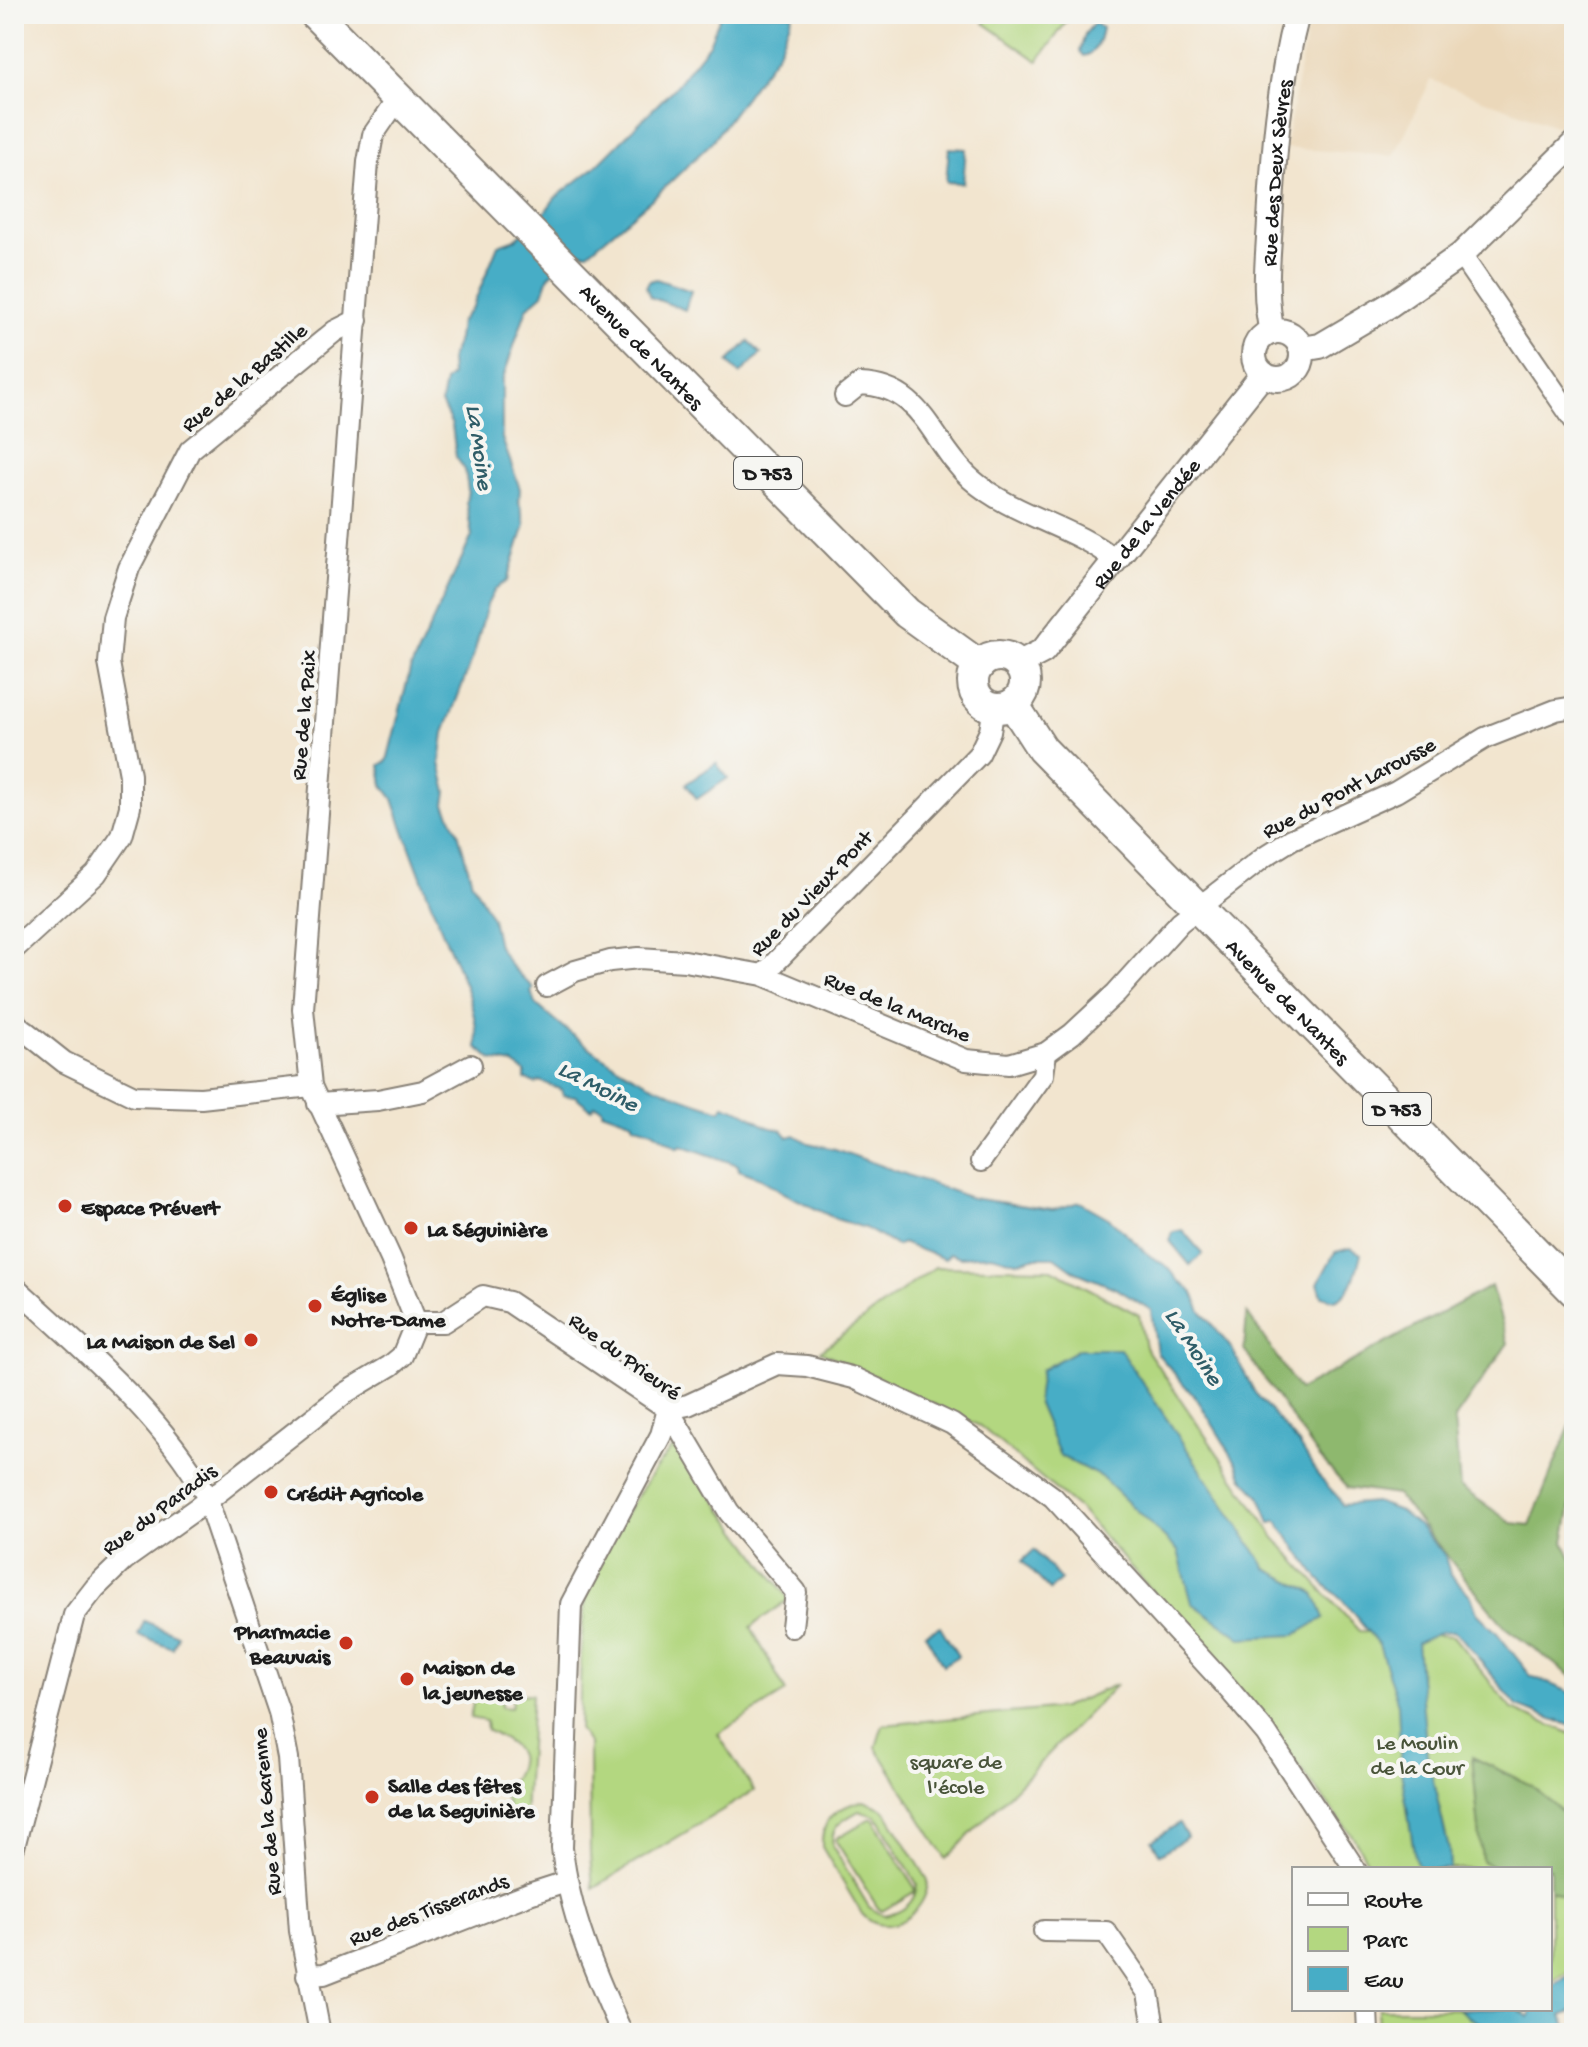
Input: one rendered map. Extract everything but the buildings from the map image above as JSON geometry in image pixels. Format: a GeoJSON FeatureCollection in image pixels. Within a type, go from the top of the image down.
{"type":"FeatureCollection","features":[{"type":"Feature","properties":{"kind":"main road","name":"Avenue de Nantes"},"geometry":{"type":"LineString","coordinates":[[315,14],[907,613],[979,665]]}},
{"type":"Feature","properties":{"kind":"main road"},"geometry":{"type":"LineString","coordinates":[[994,656],[1011,659],[1018,664],[1025,678],[1023,693],[1004,706],[979,699],[975,691],[974,673],[979,665],[994,656]]}},
{"type":"Feature","properties":{"kind":"main road","name":"Avenue de Nantes"},"geometry":{"type":"LineString","coordinates":[[1004,706],[1042,749],[1574,1291]]}},
{"type":"Feature","properties":{"kind":"street","name":"Rue des Deux Sèvres"},"geometry":{"type":"LineString","coordinates":[[1272,332],[1265,303],[1273,161],[1286,59],[1297,14]]}},
{"type":"Feature","properties":{"kind":"street","name":"Rue de la Paix"},"geometry":{"type":"LineString","coordinates":[[399,97],[373,135],[368,162],[303,1009],[314,1095],[391,1259],[416,1322]]}},
{"type":"Feature","properties":{"kind":"street"},"geometry":{"type":"LineString","coordinates":[[1302,349],[1320,346],[1388,306],[1461,255],[1574,144]]}},
{"type":"Feature","properties":{"kind":"street"},"geometry":{"type":"LineString","coordinates":[[1461,255],[1574,420]]}},
{"type":"Feature","properties":{"kind":"street","name":"Rue de la Bastille"},"geometry":{"type":"LineString","coordinates":[[14,949],[96,874],[122,836],[130,807],[130,775],[109,663],[113,618],[129,568],[190,450],[335,331],[357,320]]}},
{"type":"Feature","properties":{"kind":"street"},"geometry":{"type":"LineString","coordinates":[[1272,332],[1287,333],[1299,342],[1302,349],[1301,364],[1292,375],[1277,379],[1258,369],[1254,354],[1259,340],[1272,332]]}},
{"type":"Feature","properties":{"kind":"street","name":"Rue de la Vendée"},"geometry":{"type":"LineString","coordinates":[[1018,664],[1043,651],[1263,374]]}},
{"type":"Feature","properties":{"kind":"street"},"geometry":{"type":"LineString","coordinates":[[845,396],[860,384],[879,385],[898,392],[914,406],[970,478],[1000,500],[1100,548],[1115,560]]}},
{"type":"Feature","properties":{"kind":"street","name":"Rue du Vieux Pont"},"geometry":{"type":"LineString","coordinates":[[547,986],[575,971],[610,961],[639,958],[685,961],[763,975],[979,754],[1004,706]]}},
{"type":"Feature","properties":{"kind":"street","name":"Rue du Pont Larousse"},"geometry":{"type":"LineString","coordinates":[[1197,907],[1292,839],[1396,792],[1485,738],[1556,710],[1574,707]]}},
{"type":"Feature","properties":{"kind":"street","name":"Rue de la Marche"},"geometry":{"type":"LineString","coordinates":[[763,975],[966,1060],[1009,1064],[1046,1053],[1116,993],[1197,907]]}},
{"type":"Feature","properties":{"kind":"street"},"geometry":{"type":"LineString","coordinates":[[14,1018],[16,1024],[64,1062],[134,1096],[314,1095],[378,1100],[423,1091],[471,1065]]}},
{"type":"Feature","properties":{"kind":"street"},"geometry":{"type":"LineString","coordinates":[[981,1161],[1043,1075],[1046,1053]]}},
{"type":"Feature","properties":{"kind":"street","name":"Rue de la Garenne"},"geometry":{"type":"LineString","coordinates":[[14,1286],[124,1387],[188,1464],[207,1501],[279,1712],[288,1758],[299,1920],[320,2033]]}},
{"type":"Feature","properties":{"kind":"street","name":"Rue du Prieuré"},"geometry":{"type":"LineString","coordinates":[[416,1322],[443,1322],[483,1296],[509,1302],[668,1409],[729,1512],[796,1592],[792,1627]]}},
{"type":"Feature","properties":{"kind":"street","name":"Rue du Paradis"},"geometry":{"type":"LineString","coordinates":[[14,1847],[74,1615],[95,1588],[124,1560],[207,1501],[345,1393],[402,1356],[416,1322]]}},
{"type":"Feature","properties":{"kind":"street"},"geometry":{"type":"LineString","coordinates":[[622,2033],[590,1961],[566,1882],[562,1848],[571,1604],[661,1435],[668,1409],[688,1405],[777,1364],[807,1366],[854,1378],[952,1424],[1053,1497],[1266,1733],[1354,1867]]}},
{"type":"Feature","properties":{"kind":"street","name":"Rue des Tisserands"},"geometry":{"type":"LineString","coordinates":[[307,1975],[324,1974],[566,1882]]}},
{"type":"Feature","properties":{"kind":"street"},"geometry":{"type":"LineString","coordinates":[[1044,1931],[1106,1932],[1148,1993],[1155,2033]]}},
{"type":"Feature","properties":{"kind":"street"},"geometry":{"type":"LineString","coordinates":[[1367,2011],[1368,2033]]}},
{"type":"Feature","properties":{"kind":"shaded area"},"geometry":{"type":"Polygon","coordinates":[[[1310,14],[1574,14],[1574,133],[1431,80],[1394,156],[1285,148],[1310,14]]]}},
{"type":"Feature","properties":{"kind":"green space"},"geometry":{"type":"Polygon","coordinates":[[[991,14],[1072,14],[1038,61],[984,23],[991,14]]]}},
{"type":"Feature","properties":{"kind":"green space","name":"Le Moulin de la Cour"},"geometry":{"type":"Polygon","coordinates":[[[935,1267],[1052,1269],[1139,1315],[1145,1347],[1275,1538],[1359,1631],[1453,1636],[1512,1709],[1574,1735],[1574,1968],[1552,1982],[1552,1867],[1371,1867],[1353,1837],[1238,1688],[1081,1511],[980,1426],[820,1351],[935,1267]]]}},
{"type":"Feature","properties":{"kind":"green space"},"geometry":{"type":"Polygon","coordinates":[[[1491,1286],[1508,1343],[1454,1420],[1460,1487],[1512,1523],[1530,1525],[1574,1416],[1574,1490],[1564,1542],[1574,1563],[1574,1678],[1506,1628],[1397,1495],[1347,1488],[1319,1457],[1244,1350],[1247,1313],[1299,1390],[1491,1286]]]}},
{"type":"Feature","properties":{"kind":"green space"},"geometry":{"type":"Polygon","coordinates":[[[672,1448],[677,1449],[789,1599],[751,1627],[786,1692],[718,1734],[754,1791],[593,1888],[589,1744],[579,1729],[585,1605],[608,1546],[648,1479],[672,1448]]]}},
{"type":"Feature","properties":{"kind":"green space","name":"square de l'école"},"geometry":{"type":"Polygon","coordinates":[[[1117,1684],[946,1859],[876,1747],[883,1725],[1062,1708],[1117,1684]]]}},
{"type":"Feature","properties":{"kind":"green space"},"geometry":{"type":"Polygon","coordinates":[[[475,1694],[502,1695],[501,1707],[511,1708],[513,1695],[532,1694],[525,1816],[510,1814],[504,1795],[516,1771],[519,1756],[510,1744],[487,1730],[486,1721],[470,1718],[475,1694]]]}},
{"type":"Feature","properties":{"kind":"green space"},"geometry":{"type":"Polygon","coordinates":[[[1472,1757],[1531,1785],[1574,1822],[1574,1890],[1567,1898],[1552,1891],[1552,1867],[1496,1867],[1482,1861],[1472,1757]]]}},
{"type":"Feature","properties":{"kind":"green space"},"geometry":{"type":"Polygon","coordinates":[[[864,1801],[882,1808],[888,1815],[928,1880],[921,1903],[904,1920],[894,1924],[872,1922],[862,1914],[822,1847],[824,1829],[832,1815],[846,1806],[864,1801]],[[859,1811],[853,1814],[838,1824],[832,1840],[833,1847],[869,1907],[884,1916],[907,1906],[914,1897],[917,1884],[875,1816],[859,1811]]]}},
{"type":"Feature","properties":{"kind":"green space"},"geometry":{"type":"Polygon","coordinates":[[[873,1819],[915,1888],[914,1892],[882,1911],[836,1841],[873,1819]]]}},
{"type":"Feature","properties":{"kind":"green space"},"geometry":{"type":"Polygon","coordinates":[[[1378,2011],[1526,2011],[1511,2033],[1377,2033],[1378,2011]]]}},
{"type":"Feature","properties":{"kind":"water","name":"La Moine"},"geometry":{"type":"Polygon","coordinates":[[[721,14],[793,14],[778,52],[711,143],[659,193],[588,253],[576,252],[549,276],[543,294],[527,308],[502,381],[502,438],[520,489],[519,502],[525,525],[507,581],[495,589],[487,605],[474,654],[444,733],[440,763],[447,792],[445,804],[458,832],[472,882],[492,918],[498,946],[510,965],[533,988],[531,992],[536,1004],[579,1040],[644,1081],[721,1110],[724,1105],[741,1111],[764,1125],[782,1130],[788,1137],[795,1135],[808,1143],[835,1149],[971,1198],[1053,1210],[1080,1202],[1110,1219],[1150,1256],[1168,1267],[1192,1291],[1201,1311],[1232,1349],[1255,1393],[1299,1444],[1319,1477],[1342,1505],[1375,1502],[1400,1511],[1421,1528],[1445,1556],[1450,1574],[1471,1596],[1477,1613],[1531,1676],[1574,1694],[1574,1727],[1517,1706],[1453,1631],[1441,1632],[1417,1643],[1427,1754],[1449,1849],[1450,1867],[1418,1867],[1415,1858],[1401,1771],[1398,1704],[1379,1645],[1343,1601],[1319,1579],[1276,1520],[1270,1523],[1260,1496],[1242,1477],[1199,1402],[1157,1353],[1151,1310],[1117,1289],[1076,1272],[1055,1257],[1033,1257],[1016,1262],[992,1255],[960,1257],[950,1253],[945,1259],[902,1243],[897,1246],[865,1228],[836,1219],[784,1193],[761,1178],[739,1170],[738,1165],[681,1145],[678,1148],[652,1131],[602,1111],[602,1108],[595,1105],[591,1109],[575,1096],[563,1095],[562,1090],[525,1079],[525,1072],[513,1064],[492,1060],[477,1047],[474,1016],[465,985],[393,799],[383,785],[380,765],[387,761],[410,670],[472,536],[465,470],[456,457],[452,425],[441,403],[445,382],[451,376],[450,361],[460,322],[473,306],[498,245],[515,239],[540,219],[555,198],[595,167],[673,89],[709,44],[721,14]]]}},
{"type":"Feature","properties":{"kind":"water"},"geometry":{"type":"Polygon","coordinates":[[[1094,23],[1102,28],[1100,37],[1094,49],[1084,56],[1080,51],[1085,34],[1094,23]]]}},
{"type":"Feature","properties":{"kind":"water"},"geometry":{"type":"Polygon","coordinates":[[[949,148],[966,149],[963,183],[946,182],[949,148]]]}},
{"type":"Feature","properties":{"kind":"water"},"geometry":{"type":"Polygon","coordinates":[[[656,279],[691,291],[685,310],[650,297],[646,287],[649,281],[656,279]]]}},
{"type":"Feature","properties":{"kind":"water"},"geometry":{"type":"Polygon","coordinates":[[[749,341],[761,354],[740,374],[728,362],[749,341]]]}},
{"type":"Feature","properties":{"kind":"water"},"geometry":{"type":"Polygon","coordinates":[[[716,763],[728,778],[697,799],[686,784],[716,763]]]}},
{"type":"Feature","properties":{"kind":"water"},"geometry":{"type":"Polygon","coordinates":[[[1182,1230],[1203,1254],[1190,1265],[1170,1241],[1173,1232],[1182,1230]]]}},
{"type":"Feature","properties":{"kind":"water"},"geometry":{"type":"Polygon","coordinates":[[[1351,1248],[1361,1254],[1350,1287],[1335,1300],[1322,1296],[1318,1283],[1335,1252],[1351,1248]]]}},
{"type":"Feature","properties":{"kind":"water"},"geometry":{"type":"Polygon","coordinates":[[[1079,1349],[1120,1349],[1267,1569],[1314,1593],[1324,1618],[1295,1635],[1241,1638],[1192,1603],[1178,1551],[1103,1478],[1060,1456],[1037,1402],[1041,1370],[1079,1349]]]}},
{"type":"Feature","properties":{"kind":"water"},"geometry":{"type":"Polygon","coordinates":[[[1034,1550],[1061,1580],[1050,1590],[1022,1561],[1034,1550]]]}},
{"type":"Feature","properties":{"kind":"water"},"geometry":{"type":"Polygon","coordinates":[[[144,1621],[178,1635],[173,1648],[138,1635],[144,1621]]]}},
{"type":"Feature","properties":{"kind":"water"},"geometry":{"type":"Polygon","coordinates":[[[940,1626],[958,1656],[943,1665],[925,1634],[940,1626]]]}},
{"type":"Feature","properties":{"kind":"water"},"geometry":{"type":"Polygon","coordinates":[[[1179,1823],[1187,1837],[1160,1854],[1152,1841],[1179,1823]]]}},
{"type":"Feature","properties":{"kind":"water"},"geometry":{"type":"Polygon","coordinates":[[[1574,1972],[1574,2011],[1562,2016],[1567,2033],[1497,2030],[1471,2019],[1461,2011],[1520,2011],[1529,2017],[1532,2011],[1552,2011],[1552,1987],[1574,1972]]]}},
{"type":"Feature","properties":{"kind":"place","name":"Espace Prévert"},"geometry":{"type":"Point","coordinates":[65,1206]}},
{"type":"Feature","properties":{"kind":"place","name":"La Séguinière"},"geometry":{"type":"Point","coordinates":[411,1228]}},
{"type":"Feature","properties":{"kind":"place","name":"Église Notre-Dame"},"geometry":{"type":"Point","coordinates":[315,1306]}},
{"type":"Feature","properties":{"kind":"place","name":"La Maison de Sel"},"geometry":{"type":"Point","coordinates":[251,1340]}},
{"type":"Feature","properties":{"kind":"place","name":"Crédit Agricole"},"geometry":{"type":"Point","coordinates":[271,1492]}},
{"type":"Feature","properties":{"kind":"place","name":"Pharmacie Beauvais"},"geometry":{"type":"Point","coordinates":[346,1643]}},
{"type":"Feature","properties":{"kind":"place","name":"Maison de la jeunesse"},"geometry":{"type":"Point","coordinates":[407,1679]}},
{"type":"Feature","properties":{"kind":"place","name":"Salle des fêtes de la Seguinière"},"geometry":{"type":"Point","coordinates":[372,1797]}}]}
